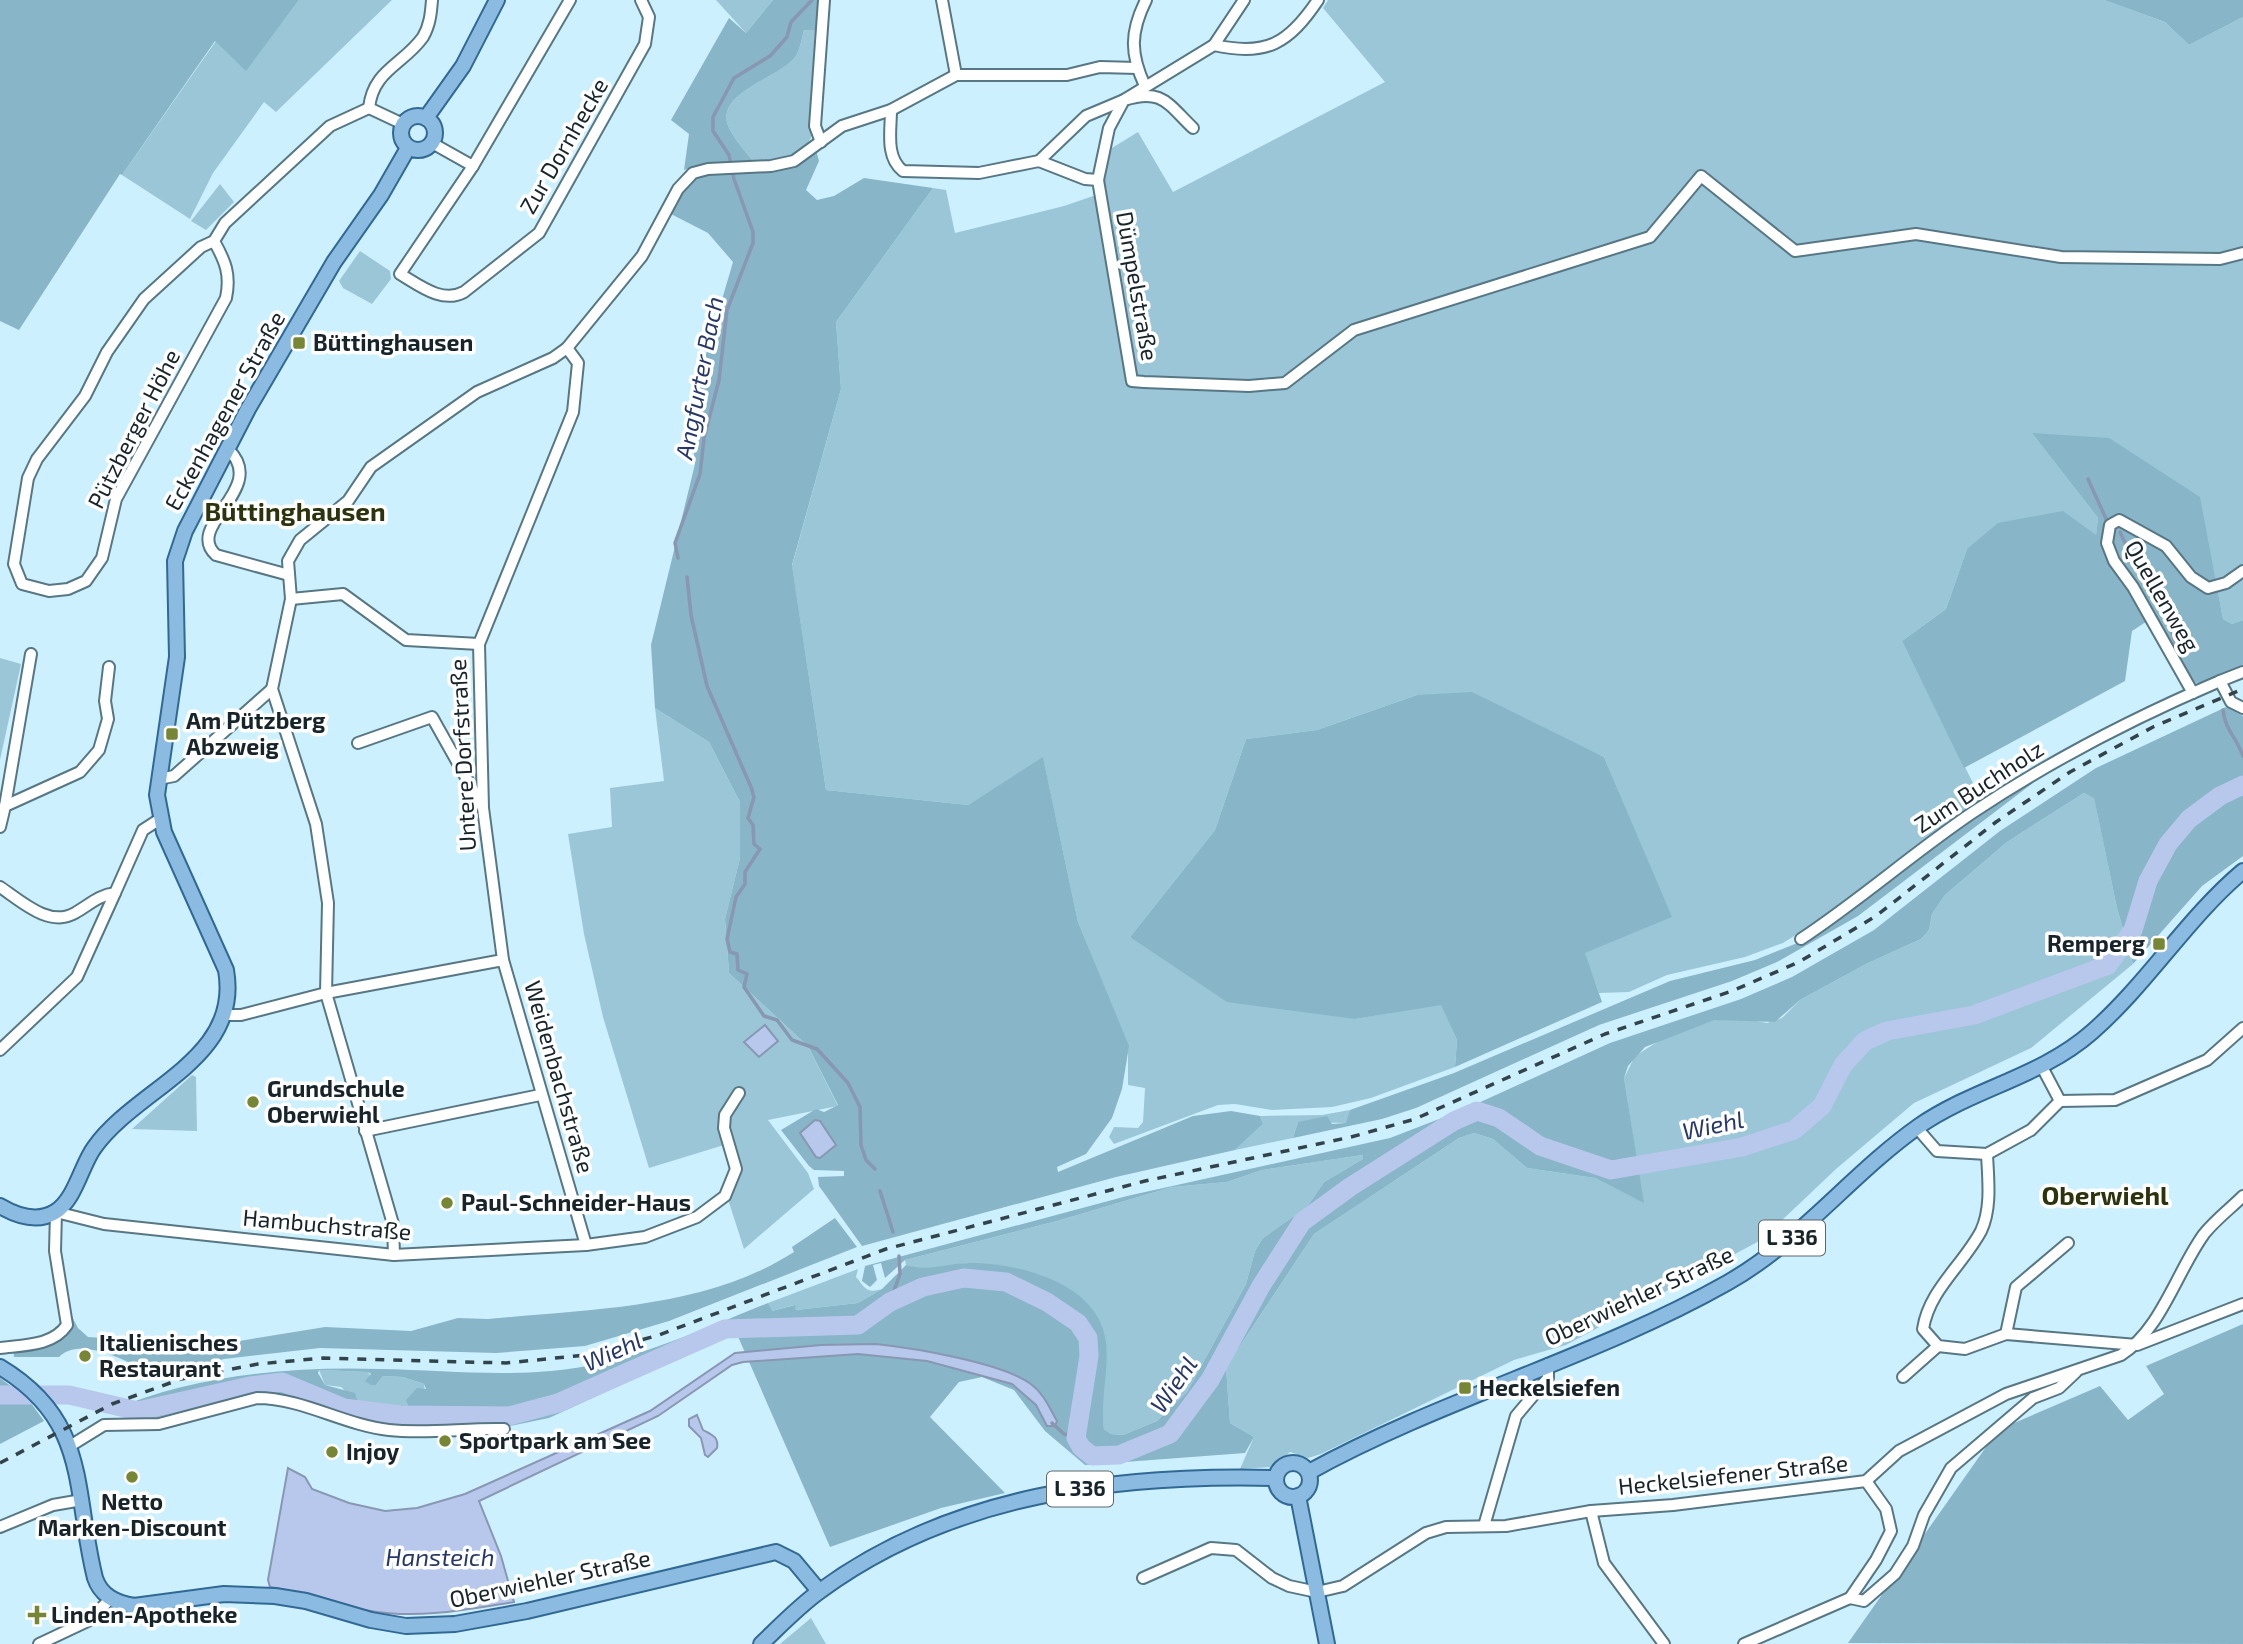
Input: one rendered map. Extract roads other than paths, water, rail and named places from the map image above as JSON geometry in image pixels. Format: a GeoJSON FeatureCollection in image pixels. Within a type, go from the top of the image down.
{"type":"FeatureCollection","features":[{"type":"Feature","properties":{"kind":"main road"},"geometry":{"type":"LineString","coordinates":[[426,118],[463,66],[497,0]]}},
{"type":"Feature","properties":{"kind":"main road"},"geometry":{"type":"LineString","coordinates":[[414,116],[426,118],[435,129],[432,143],[419,150],[408,148],[401,139],[403,124],[414,116]]}},
{"type":"Feature","properties":{"kind":"main road","name":"Eckenhagener Straße"},"geometry":{"type":"LineString","coordinates":[[56,1212],[64,1203],[93,1149],[110,1129],[213,1039],[226,1015],[230,991],[226,970],[160,819],[157,800],[177,657],[176,561],[185,531],[247,409],[334,262],[381,195],[408,148]]}},
{"type":"Feature","properties":{"kind":"main road","name":"Oberwiehler Straße"},"geometry":{"type":"LineString","coordinates":[[1309,1472],[1363,1444],[1671,1311],[1741,1275],[1780,1247],[1917,1128],[1951,1108],[2042,1067],[2076,1046],[2108,1017],[2243,871]]}},
{"type":"Feature","properties":{"kind":"main road"},"geometry":{"type":"LineString","coordinates":[[0,1206],[25,1217],[40,1218],[56,1212]]}},
{"type":"Feature","properties":{"kind":"main road"},"geometry":{"type":"LineString","coordinates":[[0,1367],[47,1406],[70,1446],[95,1578],[98,1587],[110,1599]]}},
{"type":"Feature","properties":{"kind":"main road"},"geometry":{"type":"LineString","coordinates":[[1290,1462],[1301,1464],[1309,1472],[1308,1489],[1298,1496],[1283,1494],[1276,1478],[1280,1468],[1290,1462]]}},
{"type":"Feature","properties":{"kind":"main road","name":"L 336"},"geometry":{"type":"LineString","coordinates":[[761,1644],[819,1591],[876,1555],[925,1529],[1021,1498],[1084,1488],[1165,1481],[1232,1476],[1276,1478]]}},
{"type":"Feature","properties":{"kind":"main road"},"geometry":{"type":"LineString","coordinates":[[1298,1496],[1327,1644]]}},
{"type":"Feature","properties":{"kind":"main road","name":"Oberwiehler Straße"},"geometry":{"type":"LineString","coordinates":[[110,1599],[134,1606],[224,1594],[275,1597],[306,1601],[371,1620],[406,1626],[455,1624],[551,1605],[776,1552],[794,1561],[819,1591]]}},
{"type":"Feature","properties":{"kind":"street"},"geometry":{"type":"LineString","coordinates":[[403,124],[369,108],[371,89],[422,37],[430,21],[432,0]]}},
{"type":"Feature","properties":{"kind":"street","name":"Zur Dornhecke"},"geometry":{"type":"LineString","coordinates":[[570,0],[473,166],[400,274],[440,295],[454,297],[539,233],[647,39],[649,18],[641,0]]}},
{"type":"Feature","properties":{"kind":"street"},"geometry":{"type":"LineString","coordinates":[[821,142],[815,126],[824,0]]}},
{"type":"Feature","properties":{"kind":"street"},"geometry":{"type":"LineString","coordinates":[[1145,86],[1131,47],[1133,30],[1146,0]]}},
{"type":"Feature","properties":{"kind":"street"},"geometry":{"type":"LineString","coordinates":[[1124,100],[1214,45],[1244,0]]}},
{"type":"Feature","properties":{"kind":"street"},"geometry":{"type":"LineString","coordinates":[[1214,45],[1236,50],[1265,48],[1299,29],[1318,0]]}},
{"type":"Feature","properties":{"kind":"street"},"geometry":{"type":"LineString","coordinates":[[942,2],[956,75]]}},
{"type":"Feature","properties":{"kind":"street"},"geometry":{"type":"LineString","coordinates":[[394,1255],[393,1224],[326,993],[328,903],[316,824],[272,689],[291,599],[288,561],[300,540],[348,501],[371,467],[477,392],[552,358],[567,348],[642,256],[686,180],[700,171],[794,161],[842,126],[891,110],[956,75],[1067,75],[1100,67],[1137,68]]}},
{"type":"Feature","properties":{"kind":"street"},"geometry":{"type":"LineString","coordinates":[[891,110],[891,151],[896,165],[903,171],[979,173],[1039,161],[1086,116],[1149,93],[1163,100],[1193,128]]}},
{"type":"Feature","properties":{"kind":"street","name":"Dümpelstraße"},"geometry":{"type":"LineString","coordinates":[[1124,100],[1109,128],[1098,180],[1132,382],[1249,386],[1285,383],[1354,330],[1650,237],[1701,176],[1795,251],[1916,234],[2061,257],[2220,258],[2243,253]]}},
{"type":"Feature","properties":{"kind":"street","name":"Pützberger Höhe"},"geometry":{"type":"LineString","coordinates":[[214,241],[226,263],[230,280],[226,298],[116,499],[102,558],[86,581],[68,589],[48,592],[22,584],[14,564],[28,478],[37,459],[85,396],[107,352],[144,299],[201,247],[214,241],[225,223],[330,126],[369,108]]}},
{"type":"Feature","properties":{"kind":"street"},"geometry":{"type":"LineString","coordinates":[[432,143],[473,166]]}},
{"type":"Feature","properties":{"kind":"street"},"geometry":{"type":"LineString","coordinates":[[1039,161],[1085,179],[1098,180]]}},
{"type":"Feature","properties":{"kind":"street","name":"Untere Dorfstraße"},"geometry":{"type":"LineString","coordinates":[[503,960],[483,808],[479,644],[573,412],[578,363],[567,348]]}},
{"type":"Feature","properties":{"kind":"street"},"geometry":{"type":"LineString","coordinates":[[228,449],[235,455],[239,475],[234,496],[209,528],[209,549],[216,555],[289,575]]}},
{"type":"Feature","properties":{"kind":"street","name":"Quellenweg"},"geometry":{"type":"LineString","coordinates":[[2193,693],[2133,587],[2114,561],[2107,543],[2110,525],[2119,520],[2166,546],[2190,577],[2207,588],[2226,583],[2243,571]]}},
{"type":"Feature","properties":{"kind":"street"},"geometry":{"type":"LineString","coordinates":[[291,599],[343,594],[406,640],[479,644]]}},
{"type":"Feature","properties":{"kind":"street"},"geometry":{"type":"LineString","coordinates":[[0,827],[31,654]]}},
{"type":"Feature","properties":{"kind":"street"},"geometry":{"type":"LineString","coordinates":[[5,806],[80,772],[99,750],[108,719],[105,701],[109,667]]}},
{"type":"Feature","properties":{"kind":"street"},"geometry":{"type":"LineString","coordinates":[[2193,693],[2243,672]]}},
{"type":"Feature","properties":{"kind":"street"},"geometry":{"type":"LineString","coordinates":[[2220,681],[2231,702],[2243,708]]}},
{"type":"Feature","properties":{"kind":"street"},"geometry":{"type":"LineString","coordinates":[[159,779],[174,776],[272,689]]}},
{"type":"Feature","properties":{"kind":"street","name":"Zum Buchholz"},"geometry":{"type":"LineString","coordinates":[[1801,939],[1850,906],[1925,845],[1997,797],[2115,729],[2193,693]]}},
{"type":"Feature","properties":{"kind":"street"},"geometry":{"type":"LineString","coordinates":[[358,743],[432,717],[483,808]]}},
{"type":"Feature","properties":{"kind":"street"},"geometry":{"type":"LineString","coordinates":[[0,1050],[78,977],[143,830],[160,819]]}},
{"type":"Feature","properties":{"kind":"street"},"geometry":{"type":"LineString","coordinates":[[0,887],[39,914],[55,918],[72,915],[103,895],[115,893]]}},
{"type":"Feature","properties":{"kind":"street"},"geometry":{"type":"LineString","coordinates":[[226,1015],[242,1016],[326,993],[503,960]]}},
{"type":"Feature","properties":{"kind":"street","name":"Weidenbachstraße"},"geometry":{"type":"LineString","coordinates":[[503,960],[540,1095],[586,1245]]}},
{"type":"Feature","properties":{"kind":"street"},"geometry":{"type":"LineString","coordinates":[[1917,1128],[1937,1150],[1987,1154],[2031,1130],[2060,1101],[2088,1102],[2122,1097],[2207,1060],[2243,1028]]}},
{"type":"Feature","properties":{"kind":"street"},"geometry":{"type":"LineString","coordinates":[[2042,1067],[2060,1101]]}},
{"type":"Feature","properties":{"kind":"street","name":"Hambuchstraße"},"geometry":{"type":"LineString","coordinates":[[56,1212],[104,1224],[394,1255],[586,1245],[645,1237],[709,1210],[725,1196],[736,1169],[724,1128],[725,1115],[739,1093]]}},
{"type":"Feature","properties":{"kind":"street"},"geometry":{"type":"LineString","coordinates":[[365,1131],[540,1095]]}},
{"type":"Feature","properties":{"kind":"street"},"geometry":{"type":"LineString","coordinates":[[1987,1154],[1989,1193],[1982,1229],[1926,1309],[1923,1329],[1938,1346],[1965,1349],[2006,1334],[2137,1345],[2182,1277],[2204,1234],[2240,1203]]}},
{"type":"Feature","properties":{"kind":"street"},"geometry":{"type":"LineString","coordinates":[[0,1348],[41,1342],[60,1336],[67,1325],[58,1273],[56,1212]]}},
{"type":"Feature","properties":{"kind":"street"},"geometry":{"type":"LineString","coordinates":[[2006,1334],[2016,1287],[2068,1243]]}},
{"type":"Feature","properties":{"kind":"street","name":"Heckelsiefener Straße"},"geometry":{"type":"LineString","coordinates":[[1317,1592],[1356,1580],[1426,1533],[1447,1527],[1506,1526],[1591,1511],[1685,1504],[1866,1481],[1899,1451],[1933,1430],[2006,1394],[2122,1355],[2137,1345],[2243,1304]]}},
{"type":"Feature","properties":{"kind":"street"},"geometry":{"type":"LineString","coordinates":[[1903,1377],[1938,1346]]}},
{"type":"Feature","properties":{"kind":"street"},"geometry":{"type":"LineString","coordinates":[[1484,1525],[1516,1416],[1548,1378],[1548,1364]]}},
{"type":"Feature","properties":{"kind":"street"},"geometry":{"type":"LineString","coordinates":[[1850,1598],[1864,1601],[1895,1574],[1913,1546],[1924,1515],[1951,1468],[2033,1398],[2059,1388],[2078,1370]]}},
{"type":"Feature","properties":{"kind":"street"},"geometry":{"type":"LineString","coordinates":[[70,1446],[104,1425],[159,1424],[257,1398],[273,1398],[353,1423],[387,1430],[504,1429]]}},
{"type":"Feature","properties":{"kind":"street"},"geometry":{"type":"LineString","coordinates":[[1744,1644],[1850,1598],[1876,1560],[1891,1531],[1886,1509],[1866,1481]]}},
{"type":"Feature","properties":{"kind":"street"},"geometry":{"type":"LineString","coordinates":[[0,1527],[53,1505],[82,1500]]}},
{"type":"Feature","properties":{"kind":"street"},"geometry":{"type":"LineString","coordinates":[[1591,1511],[1604,1563],[1664,1644]]}},
{"type":"Feature","properties":{"kind":"street"},"geometry":{"type":"LineString","coordinates":[[1143,1578],[1211,1548],[1236,1550],[1257,1563],[1272,1578],[1289,1586],[1317,1592]]}},
{"type":"Feature","properties":{"kind":"street"},"geometry":{"type":"LineString","coordinates":[[39,1644],[90,1620],[110,1599]]}},
{"type":"Feature","properties":{"kind":"street"},"geometry":{"type":"LineString","coordinates":[[66,1632],[70,1644]]}},
{"type":"Feature","properties":{"kind":"water"},"geometry":{"type":"Polygon","coordinates":[[[765,1025],[778,1041],[759,1057],[744,1042],[765,1025]]]}},
{"type":"Feature","properties":{"kind":"water"},"geometry":{"type":"Polygon","coordinates":[[[815,1120],[820,1121],[836,1145],[820,1158],[816,1157],[800,1133],[815,1120]]]}},
{"type":"Feature","properties":{"kind":"water","name":"Hansteich"},"geometry":{"type":"Polygon","coordinates":[[[876,1344],[981,1363],[1019,1377],[1032,1385],[1043,1397],[1057,1421],[1055,1426],[1047,1426],[1036,1405],[1012,1384],[927,1361],[858,1354],[743,1362],[732,1365],[658,1416],[479,1501],[501,1556],[514,1602],[442,1612],[388,1613],[357,1609],[270,1587],[268,1580],[288,1468],[305,1477],[312,1489],[349,1503],[385,1511],[417,1508],[465,1494],[650,1411],[735,1353],[821,1345],[876,1344]]]}},
{"type":"Feature","properties":{"kind":"water"},"geometry":{"type":"Polygon","coordinates":[[[697,1415],[703,1430],[717,1441],[717,1448],[708,1457],[705,1455],[701,1438],[689,1426],[689,1419],[697,1415]]]}},
{"type":"Feature","properties":{"kind":"waterway","name":"Angfurter Bach"},"geometry":{"type":"LineString","coordinates":[[678,558],[675,543],[700,474],[704,438],[719,380],[727,310],[753,243],[753,232],[734,179],[729,155],[713,131],[713,117],[734,78],[770,56],[787,37],[791,22],[812,0]]}},
{"type":"Feature","properties":{"kind":"waterway"},"geometry":{"type":"LineString","coordinates":[[2088,479],[2107,521]]}},
{"type":"Feature","properties":{"kind":"waterway"},"geometry":{"type":"LineString","coordinates":[[2120,532],[2164,606],[2178,653]]}},
{"type":"Feature","properties":{"kind":"waterway","name":"Angfurter Bach"},"geometry":{"type":"LineString","coordinates":[[687,577],[691,615],[707,686],[751,787],[754,797],[748,818],[753,825],[754,844],[760,849],[745,872],[745,884],[736,897],[727,939],[730,952],[737,954],[738,970],[747,974],[744,987],[764,1016],[777,1020],[792,1040],[817,1049],[848,1083],[860,1107],[861,1145],[866,1160],[875,1169]]}},
{"type":"Feature","properties":{"kind":"waterway"},"geometry":{"type":"LineString","coordinates":[[2223,710],[2226,723],[2243,756]]}},
{"type":"Feature","properties":{"kind":"waterway","name":"Wiehl"},"geometry":{"type":"LineString","coordinates":[[0,1395],[69,1395],[138,1411],[250,1386],[282,1382],[344,1408],[400,1415],[509,1416],[558,1403],[725,1329],[858,1325],[890,1302],[923,1287],[964,1278],[1006,1282],[1047,1302],[1078,1323],[1088,1338],[1089,1356],[1076,1438],[1081,1447],[1092,1456],[1119,1455],[1170,1434],[1210,1380],[1261,1286],[1302,1222],[1350,1187],[1454,1121],[1477,1111],[1499,1118],[1540,1146],[1611,1170],[1742,1147],[1794,1130],[1822,1106],[1843,1065],[1865,1041],[1887,1031],[1974,1015],[2108,965],[2133,930],[2148,881],[2168,844],[2189,819],[2220,796],[2243,785]]}},
{"type":"Feature","properties":{"kind":"waterway","name":"Angfurter Bach"},"geometry":{"type":"LineString","coordinates":[[880,1191],[893,1232]]}},
{"type":"Feature","properties":{"kind":"waterway","name":"Angfurter Bach"},"geometry":{"type":"LineString","coordinates":[[890,1302],[900,1274],[899,1256]]}},
{"type":"Feature","properties":{"kind":"waterway"},"geometry":{"type":"LineString","coordinates":[[1052,1423],[1064,1434],[1076,1438]]}},
{"type":"Feature","properties":{"kind":"railway"},"geometry":{"type":"LineString","coordinates":[[0,1463],[112,1404],[181,1379],[258,1364],[323,1358],[506,1363],[586,1355],[659,1335],[886,1249],[1145,1181],[1351,1137],[1415,1119],[1605,1034],[1732,991],[1799,962],[1876,916],[1996,822],[2070,772],[2153,727],[2243,689]]}},
{"type":"Feature","properties":{"kind":"place","name":"Büttinghausen"},"geometry":{"type":"Point","coordinates":[299,343]}},
{"type":"Feature","properties":{"kind":"place","name":"Am Pützberg Abzweig"},"geometry":{"type":"Point","coordinates":[172,734]}},
{"type":"Feature","properties":{"kind":"place","name":"Remperg"},"geometry":{"type":"Point","coordinates":[2159,944]}},
{"type":"Feature","properties":{"kind":"place","name":"Grundschule Oberwiehl"},"geometry":{"type":"Point","coordinates":[253,1102]}},
{"type":"Feature","properties":{"kind":"place","name":"Paul-Schneider-Haus"},"geometry":{"type":"Point","coordinates":[447,1203]}},
{"type":"Feature","properties":{"kind":"place","name":"Italienisches Restaurant"},"geometry":{"type":"Point","coordinates":[85,1356]}},
{"type":"Feature","properties":{"kind":"place","name":"Heckelsiefen"},"geometry":{"type":"Point","coordinates":[1465,1388]}},
{"type":"Feature","properties":{"kind":"place","name":"Sportpark am See"},"geometry":{"type":"Point","coordinates":[445,1441]}},
{"type":"Feature","properties":{"kind":"place","name":"Injoy"},"geometry":{"type":"Point","coordinates":[332,1452]}},
{"type":"Feature","properties":{"kind":"place","name":"Netto Marken-Discount"},"geometry":{"type":"Point","coordinates":[132,1477]}},
{"type":"Feature","properties":{"kind":"place","name":"Linden-Apotheke"},"geometry":{"type":"Point","coordinates":[37,1615]}},
{"type":"Feature","properties":{"kind":"district","name":"Büttinghausen"},"geometry":{"type":"Point","coordinates":[295,512]}},
{"type":"Feature","properties":{"kind":"district","name":"Oberwiehl"},"geometry":{"type":"Point","coordinates":[2105,1196]}}]}
